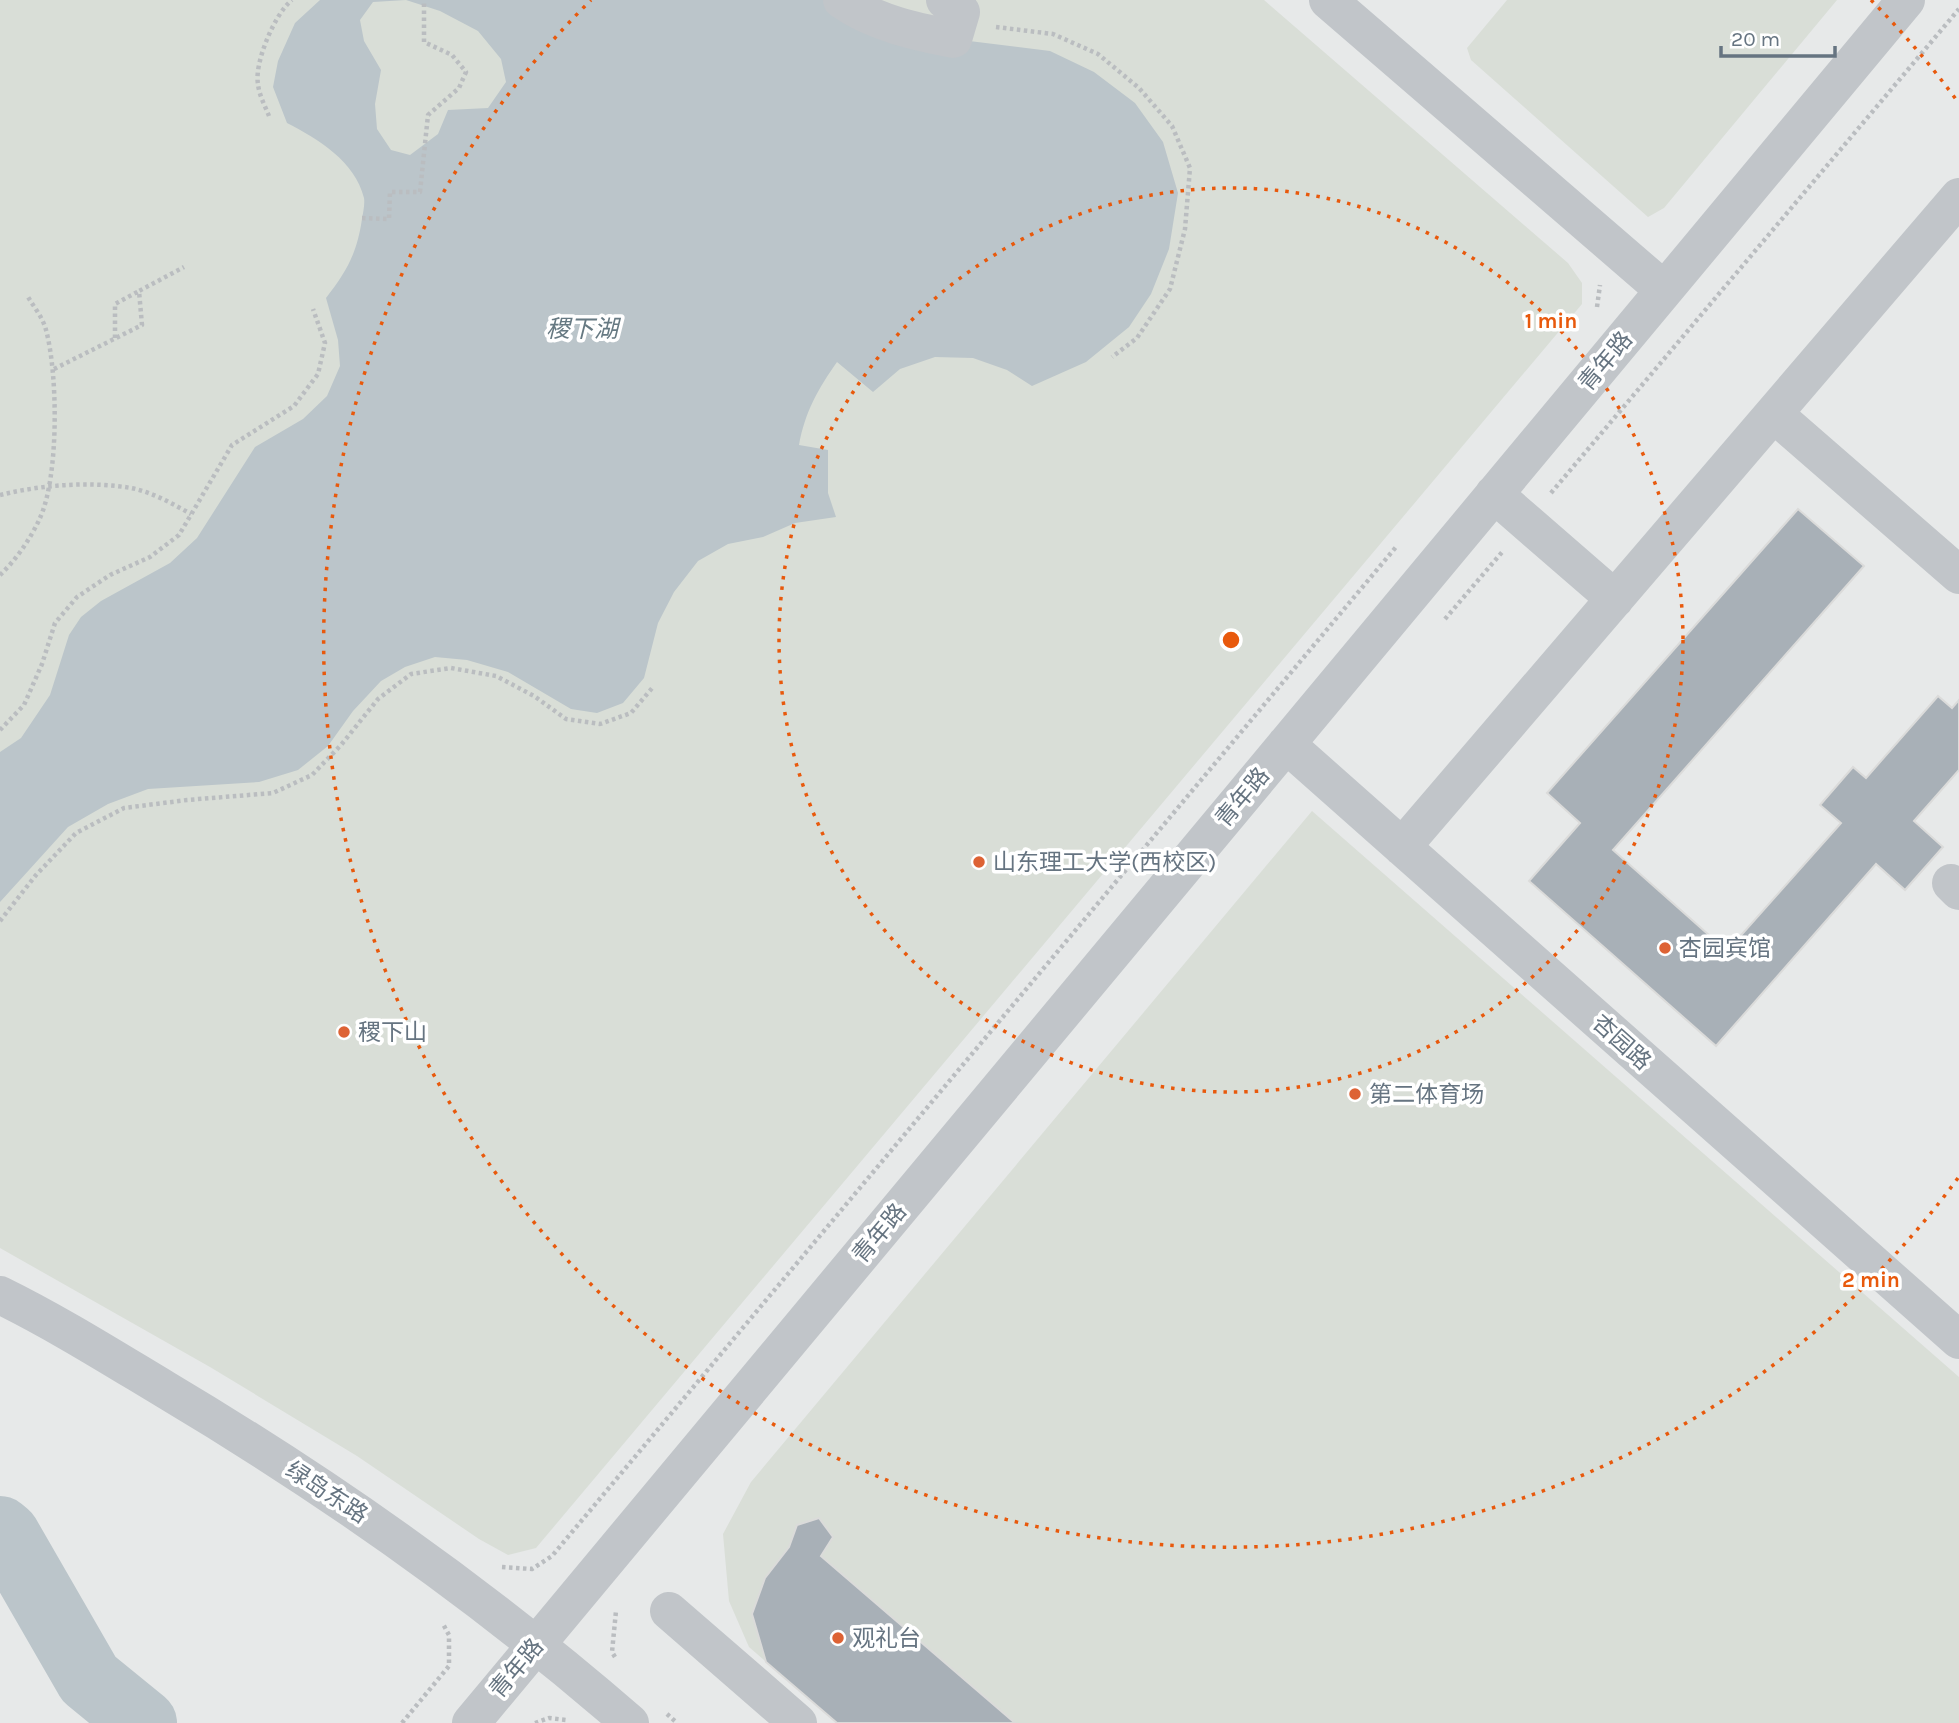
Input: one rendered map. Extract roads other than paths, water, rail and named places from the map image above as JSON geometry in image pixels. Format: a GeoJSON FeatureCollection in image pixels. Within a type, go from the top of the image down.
{"type":"FeatureCollection","features":[{"type":"Feature","properties":{"kind":"street"},"geometry":{"type":"LineString","coordinates":[[842,0],[853,8],[900,28],[953,39],[951,13]]}},
{"type":"Feature","properties":{"kind":"street"},"geometry":{"type":"LineString","coordinates":[[1328,0],[1664,290]]}},
{"type":"Feature","properties":{"kind":"street","name":"青年路"},"geometry":{"type":"LineString","coordinates":[[471,1723],[1906,0]]}},
{"type":"Feature","properties":{"kind":"street"},"geometry":{"type":"LineString","coordinates":[[1402,847],[1959,197]]}},
{"type":"Feature","properties":{"kind":"street"},"geometry":{"type":"LineString","coordinates":[[1774,414],[1959,575]]}},
{"type":"Feature","properties":{"kind":"street"},"geometry":{"type":"LineString","coordinates":[[1494,494],[1615,599]]}},
{"type":"Feature","properties":{"kind":"street","name":"杏园路"},"geometry":{"type":"LineString","coordinates":[[1286,744],[1959,1340]]}},
{"type":"Feature","properties":{"kind":"street","name":"绿岛东路"},"geometry":{"type":"LineString","coordinates":[[0,1295],[42,1316],[249,1441],[381,1527],[536,1645],[644,1715]]}},
{"type":"Feature","properties":{"kind":"street"},"geometry":{"type":"LineString","coordinates":[[669,1611],[798,1723]]}},
{"type":"Feature","properties":{"kind":"water","name":"稷下湖"},"geometry":{"type":"Polygon","coordinates":[[[320,0],[406,0],[842,0],[953,39],[1050,51],[1094,72],[1135,103],[1163,142],[1178,193],[1169,249],[1151,294],[1129,327],[1086,362],[1032,386],[1007,370],[973,358],[935,357],[900,369],[873,392],[837,362],[813,401],[799,445],[828,450],[828,493],[836,517],[795,523],[763,537],[728,544],[698,561],[674,592],[658,623],[644,678],[623,703],[597,713],[571,709],[508,672],[467,660],[435,657],[405,667],[381,681],[353,711],[328,746],[298,770],[259,782],[148,789],[108,804],[68,827],[0,902],[0,752],[21,738],[50,695],[69,635],[81,617],[101,601],[170,563],[197,538],[255,447],[303,419],[327,396],[340,366],[338,340],[326,298],[354,252],[364,198],[353,173],[344,162],[323,144],[287,123],[273,87],[278,61],[295,23],[320,0]],[[406,0],[373,2],[360,20],[364,41],[381,70],[375,104],[377,129],[391,150],[410,155],[438,134],[448,110],[488,108],[506,82],[501,59],[478,31],[440,11],[406,0]]]}},
{"type":"Feature","properties":{"kind":"waterway"},"geometry":{"type":"LineString","coordinates":[[0,1530],[6,1535],[89,1679],[143,1723]]}},
{"type":"Feature","properties":{"kind":"place","name":"山东理工大学(西校区)"},"geometry":{"type":"Point","coordinates":[979,862]}},
{"type":"Feature","properties":{"kind":"place","name":"杏园宾馆"},"geometry":{"type":"Point","coordinates":[1665,948]}},
{"type":"Feature","properties":{"kind":"place","name":"稷下山"},"geometry":{"type":"Point","coordinates":[344,1032]}},
{"type":"Feature","properties":{"kind":"place","name":"第二体育场"},"geometry":{"type":"Point","coordinates":[1355,1094]}},
{"type":"Feature","properties":{"kind":"place","name":"观礼台"},"geometry":{"type":"Point","coordinates":[838,1638]}}]}
